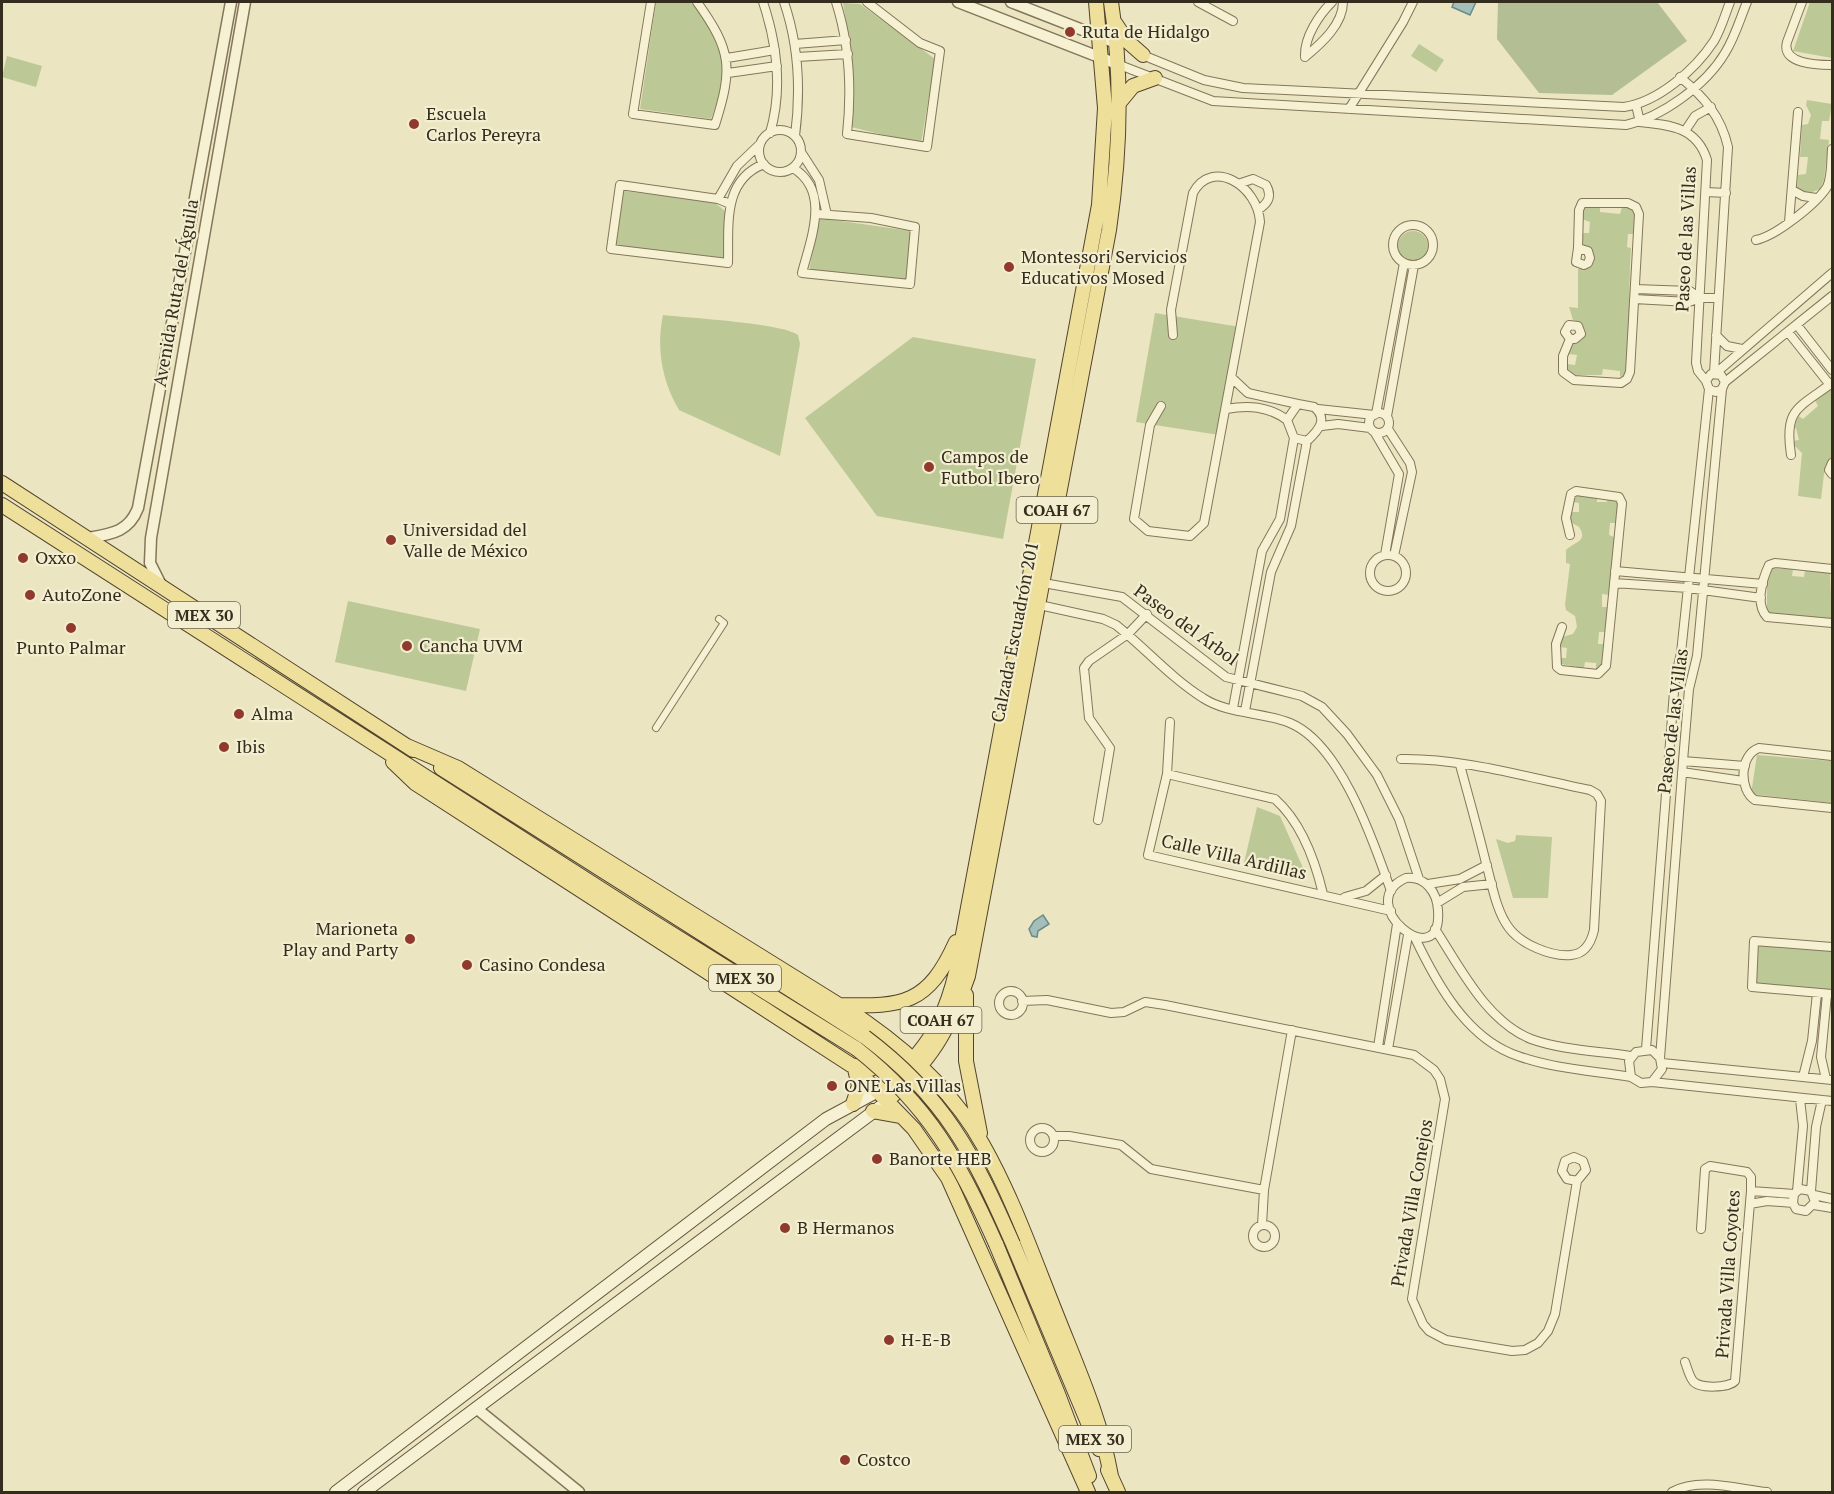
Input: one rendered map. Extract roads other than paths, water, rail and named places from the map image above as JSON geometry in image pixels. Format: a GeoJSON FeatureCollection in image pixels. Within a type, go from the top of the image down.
{"type":"FeatureCollection","features":[{"type":"Feature","properties":{"kind":"main road","name":"Calzada Escuadrón 201"},"geometry":{"type":"LineString","coordinates":[[918,1063],[946,1008],[956,972],[1023,602],[1099,205],[1105,118],[1103,59],[1096,2]]}},
{"type":"Feature","properties":{"kind":"main road","name":"Calzada Escuadrón 201"},"geometry":{"type":"LineString","coordinates":[[882,1096],[918,1063],[946,1031],[968,976],[1109,230],[1116,179],[1119,103],[1111,2]]}},
{"type":"Feature","properties":{"kind":"main road"},"geometry":{"type":"LineString","coordinates":[[1114,23],[1127,41],[1143,55]]}},
{"type":"Feature","properties":{"kind":"main road"},"geometry":{"type":"LineString","coordinates":[[1119,103],[1133,86],[1155,78]]}},
{"type":"Feature","properties":{"kind":"main road","name":"MEX 30"},"geometry":{"type":"LineString","coordinates":[[2,483],[644,899],[865,1037],[904,1068],[931,1096],[956,1130],[990,1191],[1118,1492]]}},
{"type":"Feature","properties":{"kind":"main road","name":"MEX 30"},"geometry":{"type":"LineString","coordinates":[[2,505],[632,909],[857,1049],[904,1089],[933,1125],[962,1171],[1058,1394],[1094,1492]]}},
{"type":"Feature","properties":{"kind":"main road"},"geometry":{"type":"LineString","coordinates":[[407,746],[458,768],[888,1037],[918,1063],[950,1098],[982,1144],[1088,1395],[1101,1430],[1111,1476]]}},
{"type":"Feature","properties":{"kind":"main road"},"geometry":{"type":"LineString","coordinates":[[385,750],[399,769],[415,783],[853,1067],[914,1129],[936,1159],[967,1218],[1088,1492]]}},
{"type":"Feature","properties":{"kind":"main road"},"geometry":{"type":"LineString","coordinates":[[838,1005],[895,1004],[925,991],[941,972],[963,927]]}},
{"type":"Feature","properties":{"kind":"main road"},"geometry":{"type":"LineString","coordinates":[[968,976],[964,1032],[966,1061],[982,1144]]}},
{"type":"Feature","properties":{"kind":"main road"},"geometry":{"type":"LineString","coordinates":[[853,1067],[861,1069],[880,1064],[889,1047],[888,1037]]}},
{"type":"Feature","properties":{"kind":"main road"},"geometry":{"type":"LineString","coordinates":[[853,1067],[859,1086],[852,1104],[868,1116],[901,1116]]}},
{"type":"Feature","properties":{"kind":"main road"},"geometry":{"type":"LineString","coordinates":[[914,1129],[911,1120],[917,1103],[933,1095],[950,1098]]}},
{"type":"Feature","properties":{"kind":"main road","name":"COAH 67"},"geometry":{"type":"LineString","coordinates":[[336,1492],[797,1141],[852,1104],[882,1096]]}},
{"type":"Feature","properties":{"kind":"main road","name":"COAH 67"},"geometry":{"type":"LineString","coordinates":[[364,1492],[868,1116],[882,1096]]}},
{"type":"Feature","properties":{"kind":"street","name":"Avenida Ruta del Águila"},"geometry":{"type":"LineString","coordinates":[[88,538],[127,528],[135,519],[138,508],[231,2]]}},
{"type":"Feature","properties":{"kind":"street","name":"Avenida Ruta del Águila"},"geometry":{"type":"LineString","coordinates":[[163,588],[152,568],[149,549],[162,460],[245,2]]}},
{"type":"Feature","properties":{"kind":"street"},"geometry":{"type":"LineString","coordinates":[[651,2],[633,114],[715,124],[728,85],[727,58],[717,28],[697,2]]}},
{"type":"Feature","properties":{"kind":"street"},"geometry":{"type":"LineString","coordinates":[[718,198],[737,166],[770,133],[776,110],[777,66],[763,2]]}},
{"type":"Feature","properties":{"kind":"street"},"geometry":{"type":"LineString","coordinates":[[784,2],[797,57],[799,101],[795,136],[801,152],[819,180],[827,215]]}},
{"type":"Feature","properties":{"kind":"street"},"geometry":{"type":"LineString","coordinates":[[836,2],[848,54],[850,108],[847,134],[927,147],[940,51],[920,43],[867,2]]}},
{"type":"Feature","properties":{"kind":"street"},"geometry":{"type":"LineString","coordinates":[[958,2],[1214,101],[1610,125],[1640,122],[1685,130],[1695,116],[1711,107]]}},
{"type":"Feature","properties":{"kind":"street"},"geometry":{"type":"LineString","coordinates":[[1011,2],[1221,85],[1609,107],[1636,105],[1680,77],[1713,42],[1730,2]]}},
{"type":"Feature","properties":{"kind":"street"},"geometry":{"type":"LineString","coordinates":[[1200,2],[1233,21]]}},
{"type":"Feature","properties":{"kind":"street"},"geometry":{"type":"LineString","coordinates":[[1332,2],[1315,24],[1306,47],[1305,57],[1330,34],[1343,12],[1343,2]]}},
{"type":"Feature","properties":{"kind":"street"},"geometry":{"type":"LineString","coordinates":[[1349,110],[1413,2]]}},
{"type":"Feature","properties":{"kind":"street"},"geometry":{"type":"LineString","coordinates":[[1640,122],[1668,106],[1692,87],[1724,54],[1746,2]]}},
{"type":"Feature","properties":{"kind":"street"},"geometry":{"type":"LineString","coordinates":[[1802,2],[1785,49],[1788,56],[1833,65]]}},
{"type":"Feature","properties":{"kind":"street"},"geometry":{"type":"LineString","coordinates":[[795,44],[846,40]]}},
{"type":"Feature","properties":{"kind":"street"},"geometry":{"type":"LineString","coordinates":[[727,58],[775,50]]}},
{"type":"Feature","properties":{"kind":"street"},"geometry":{"type":"LineString","coordinates":[[797,57],[848,54]]}},
{"type":"Feature","properties":{"kind":"street"},"geometry":{"type":"LineString","coordinates":[[728,73],[777,66]]}},
{"type":"Feature","properties":{"kind":"street","name":"Paseo de las Villas"},"geometry":{"type":"LineString","coordinates":[[1680,77],[1711,107],[1725,132],[1728,147],[1715,373]]}},
{"type":"Feature","properties":{"kind":"street"},"geometry":{"type":"LineString","coordinates":[[1636,105],[1640,122]]}},
{"type":"Feature","properties":{"kind":"street"},"geometry":{"type":"LineString","coordinates":[[1789,222],[1798,112]]}},
{"type":"Feature","properties":{"kind":"street"},"geometry":{"type":"LineString","coordinates":[[770,133],[783,130],[795,136]]}},
{"type":"Feature","properties":{"kind":"street","name":"Paseo de las Villas"},"geometry":{"type":"LineString","coordinates":[[1646,1049],[1675,679],[1688,588],[1707,385],[1696,363],[1707,160],[1694,136],[1685,130]]}},
{"type":"Feature","properties":{"kind":"street"},"geometry":{"type":"LineString","coordinates":[[761,144],[759,151],[764,164],[780,172],[793,168],[801,152]]}},
{"type":"Feature","properties":{"kind":"street"},"geometry":{"type":"LineString","coordinates":[[1756,240],[1767,238],[1789,222],[1827,186],[1833,149]]}},
{"type":"Feature","properties":{"kind":"street"},"geometry":{"type":"LineString","coordinates":[[202,159],[216,161]]}},
{"type":"Feature","properties":{"kind":"street"},"geometry":{"type":"LineString","coordinates":[[730,204],[718,198],[620,185],[611,249],[728,263],[730,204],[735,188],[744,175],[764,164]]}},
{"type":"Feature","properties":{"kind":"street"},"geometry":{"type":"LineString","coordinates":[[737,166],[744,175]]}},
{"type":"Feature","properties":{"kind":"street"},"geometry":{"type":"LineString","coordinates":[[793,168],[810,183],[817,214],[802,273],[910,284],[915,227],[872,218],[817,214]]}},
{"type":"Feature","properties":{"kind":"street"},"geometry":{"type":"LineString","coordinates":[[1173,335],[1171,310],[1193,193],[1203,179],[1212,176],[1241,183],[1253,179],[1266,185],[1269,198],[1265,206],[1259,209]]}},
{"type":"Feature","properties":{"kind":"street"},"geometry":{"type":"LineString","coordinates":[[810,183],[819,180]]}},
{"type":"Feature","properties":{"kind":"street"},"geometry":{"type":"LineString","coordinates":[[1161,406],[1150,425],[1134,519],[1148,531],[1182,537],[1196,534],[1204,523],[1260,222],[1259,209],[1253,196],[1241,183]]}},
{"type":"Feature","properties":{"kind":"street"},"geometry":{"type":"LineString","coordinates":[[1792,190],[1803,196],[1816,198]]}},
{"type":"Feature","properties":{"kind":"street"},"geometry":{"type":"LineString","coordinates":[[1706,192],[1726,193]]}},
{"type":"Feature","properties":{"kind":"street"},"geometry":{"type":"LineString","coordinates":[[1570,339],[1563,356],[1563,372],[1567,377],[1574,380],[1620,383],[1627,379],[1630,372],[1639,214],[1636,207],[1628,203],[1582,203],[1579,210],[1578,248]]}},
{"type":"Feature","properties":{"kind":"street"},"geometry":{"type":"LineString","coordinates":[[1417,225],[1428,232],[1432,249],[1426,260],[1414,265],[1404,263],[1393,249],[1395,236],[1404,227],[1417,225]]}},
{"type":"Feature","properties":{"kind":"street"},"geometry":{"type":"LineString","coordinates":[[1404,263],[1375,414],[1370,419],[1372,430],[1399,474],[1390,555],[1412,472],[1410,463],[1388,429],[1387,416],[1414,265]]}},
{"type":"Feature","properties":{"kind":"street"},"geometry":{"type":"LineString","coordinates":[[1833,273],[1742,349],[1715,373],[1707,385],[1716,392],[1833,296]]}},
{"type":"Feature","properties":{"kind":"street"},"geometry":{"type":"LineString","coordinates":[[1635,289],[1690,291],[1700,298]]}},
{"type":"Feature","properties":{"kind":"street"},"geometry":{"type":"LineString","coordinates":[[1665,300],[1666,290]]}},
{"type":"Feature","properties":{"kind":"street"},"geometry":{"type":"LineString","coordinates":[[1634,299],[1689,302],[1700,298],[1718,298]]}},
{"type":"Feature","properties":{"kind":"street"},"geometry":{"type":"LineString","coordinates":[[1797,325],[1833,370]]}},
{"type":"Feature","properties":{"kind":"street"},"geometry":{"type":"LineString","coordinates":[[1788,332],[1831,384],[1794,413],[1787,430],[1791,455]]}},
{"type":"Feature","properties":{"kind":"street"},"geometry":{"type":"LineString","coordinates":[[1716,335],[1727,346],[1742,349]]}},
{"type":"Feature","properties":{"kind":"street"},"geometry":{"type":"LineString","coordinates":[[1812,363],[1821,356]]}},
{"type":"Feature","properties":{"kind":"street"},"geometry":{"type":"LineString","coordinates":[[1715,373],[1723,377],[1724,385]]}},
{"type":"Feature","properties":{"kind":"street"},"geometry":{"type":"LineString","coordinates":[[1232,378],[1248,393],[1306,404],[1318,410],[1387,416]]}},
{"type":"Feature","properties":{"kind":"street","name":"Paseo de las Villas"},"geometry":{"type":"LineString","coordinates":[[1661,1060],[1689,689],[1697,656],[1724,385]]}},
{"type":"Feature","properties":{"kind":"street"},"geometry":{"type":"LineString","coordinates":[[1287,420],[1298,404]]}},
{"type":"Feature","properties":{"kind":"street"},"geometry":{"type":"LineString","coordinates":[[1226,408],[1255,407],[1275,413],[1287,420],[1294,438],[1280,519],[1262,551],[1233,708]]}},
{"type":"Feature","properties":{"kind":"street"},"geometry":{"type":"LineString","coordinates":[[1318,410],[1322,426]]}},
{"type":"Feature","properties":{"kind":"street"},"geometry":{"type":"LineString","coordinates":[[1245,711],[1271,572],[1291,526],[1307,441],[1322,426],[1338,424],[1381,433],[1388,429]]}},
{"type":"Feature","properties":{"kind":"street"},"geometry":{"type":"LineString","coordinates":[[1294,438],[1307,441]]}},
{"type":"Feature","properties":{"kind":"street"},"geometry":{"type":"LineString","coordinates":[[1833,462],[1829,470],[1833,474]]}},
{"type":"Feature","properties":{"kind":"street"},"geometry":{"type":"LineString","coordinates":[[1562,627],[1556,644],[1557,667],[1561,670],[1598,674],[1603,671],[1606,666],[1622,502],[1619,497],[1576,491],[1571,494],[1566,510],[1570,535]]}},
{"type":"Feature","properties":{"kind":"street"},"geometry":{"type":"LineString","coordinates":[[1833,569],[1775,563],[1769,565],[1762,584],[1761,598],[1763,612],[1767,617],[1833,623]]}},
{"type":"Feature","properties":{"kind":"street"},"geometry":{"type":"LineString","coordinates":[[1615,571],[1762,584]]}},
{"type":"Feature","properties":{"kind":"street","name":"Paseo del Árbol"},"geometry":{"type":"LineString","coordinates":[[1027,583],[1043,582],[1115,595],[1147,614],[1213,668],[1238,681],[1302,696],[1332,715],[1377,774],[1389,796],[1419,879]]}},
{"type":"Feature","properties":{"kind":"street"},"geometry":{"type":"LineString","coordinates":[[1737,594],[1738,582]]}},
{"type":"Feature","properties":{"kind":"street"},"geometry":{"type":"LineString","coordinates":[[1614,583],[1704,589],[1761,598]]}},
{"type":"Feature","properties":{"kind":"street"},"geometry":{"type":"LineString","coordinates":[[1023,602],[1103,619],[1128,634],[1203,699],[1293,724],[1318,744],[1364,817],[1391,891],[1391,911],[1397,924],[1412,937],[1456,1006],[1477,1032],[1490,1043],[1528,1060],[1631,1077],[1641,1083],[1652,1082],[1833,1101]]}},
{"type":"Feature","properties":{"kind":"street"},"geometry":{"type":"LineString","coordinates":[[1098,820],[1110,748],[1089,718],[1084,668],[1089,661],[1128,634],[1147,614]]}},
{"type":"Feature","properties":{"kind":"street"},"geometry":{"type":"LineString","coordinates":[[656,728],[724,624],[719,619]]}},
{"type":"Feature","properties":{"kind":"street","name":"Calle Villa Ardillas"},"geometry":{"type":"LineString","coordinates":[[1170,722],[1167,774],[1148,855],[1391,911]]}},
{"type":"Feature","properties":{"kind":"street"},"geometry":{"type":"LineString","coordinates":[[1833,756],[1759,748],[1750,754],[1745,766],[1743,781],[1748,795],[1755,800],[1833,808]]}},
{"type":"Feature","properties":{"kind":"street"},"geometry":{"type":"LineString","coordinates":[[1401,759],[1437,760],[1590,790],[1597,794],[1601,801],[1594,930],[1592,940],[1581,952],[1563,955],[1531,945],[1520,938],[1505,921],[1492,884],[1460,765]]}},
{"type":"Feature","properties":{"kind":"street"},"geometry":{"type":"LineString","coordinates":[[1683,760],[1745,766]]}},
{"type":"Feature","properties":{"kind":"street"},"geometry":{"type":"LineString","coordinates":[[1719,777],[1720,765]]}},
{"type":"Feature","properties":{"kind":"street"},"geometry":{"type":"LineString","coordinates":[[1682,772],[1743,781]]}},
{"type":"Feature","properties":{"kind":"street","name":"Calle Villa Ardillas"},"geometry":{"type":"LineString","coordinates":[[1167,774],[1275,799],[1303,837],[1315,864],[1323,894]]}},
{"type":"Feature","properties":{"kind":"street"},"geometry":{"type":"LineString","coordinates":[[1437,903],[1487,865]]}},
{"type":"Feature","properties":{"kind":"street"},"geometry":{"type":"LineString","coordinates":[[1341,898],[1366,891],[1386,875]]}},
{"type":"Feature","properties":{"kind":"street"},"geometry":{"type":"LineString","coordinates":[[1391,891],[1399,881],[1406,878],[1419,879],[1428,884],[1492,884]]}},
{"type":"Feature","properties":{"kind":"street"},"geometry":{"type":"LineString","coordinates":[[1412,937],[1426,936],[1435,929],[1438,914],[1437,903],[1428,884]]}},
{"type":"Feature","properties":{"kind":"street"},"geometry":{"type":"LineString","coordinates":[[1378,1047],[1397,924]]}},
{"type":"Feature","properties":{"kind":"street"},"geometry":{"type":"LineString","coordinates":[[1435,929],[1485,1002],[1519,1033],[1541,1042],[1631,1056],[1646,1049],[1661,1060],[1829,1079],[1821,1057],[1830,994],[1752,987],[1754,941],[1833,947]]}},
{"type":"Feature","properties":{"kind":"street"},"geometry":{"type":"LineString","coordinates":[[1389,1049],[1412,937]]}},
{"type":"Feature","properties":{"kind":"street"},"geometry":{"type":"LineString","coordinates":[[1803,1077],[1812,1041],[1816,993]]}},
{"type":"Feature","properties":{"kind":"street","name":"Privada Villa Conejos"},"geometry":{"type":"LineString","coordinates":[[1022,1000],[1047,1000],[1111,1013],[1124,1012],[1139,1003],[1150,1002],[1389,1049],[1414,1056],[1428,1064],[1440,1079],[1444,1089],[1444,1113],[1412,1299],[1418,1318],[1429,1331],[1446,1340],[1512,1351],[1531,1347],[1543,1338],[1555,1314],[1577,1181]]}},
{"type":"Feature","properties":{"kind":"street"},"geometry":{"type":"LineString","coordinates":[[1385,1000],[1397,1002]]}},
{"type":"Feature","properties":{"kind":"street"},"geometry":{"type":"LineString","coordinates":[[1262,1226],[1264,1190],[1292,1030]]}},
{"type":"Feature","properties":{"kind":"street"},"geometry":{"type":"LineString","coordinates":[[1812,1041],[1822,1042]]}},
{"type":"Feature","properties":{"kind":"street"},"geometry":{"type":"LineString","coordinates":[[1631,1056],[1628,1066],[1631,1077]]}},
{"type":"Feature","properties":{"kind":"street"},"geometry":{"type":"LineString","coordinates":[[1652,1082],[1660,1074],[1661,1060]]}},
{"type":"Feature","properties":{"kind":"street"},"geometry":{"type":"LineString","coordinates":[[1800,1099],[1803,1126],[1794,1196],[1796,1209],[1803,1211],[1813,1197],[1816,1127],[1822,1100]]}},
{"type":"Feature","properties":{"kind":"street"},"geometry":{"type":"LineString","coordinates":[[1054,1136],[1114,1143],[1130,1150],[1151,1169],[1264,1190]]}},
{"type":"Feature","properties":{"kind":"street","name":"Privada Villa Coyotes"},"geometry":{"type":"LineString","coordinates":[[1685,1362],[1692,1380],[1696,1383],[1727,1387],[1735,1381],[1751,1191],[1751,1177],[1747,1172],[1706,1167],[1701,1229]]}},
{"type":"Feature","properties":{"kind":"street"},"geometry":{"type":"LineString","coordinates":[[1750,1204],[1794,1196],[1804,1189],[1833,1208]]}},
{"type":"Feature","properties":{"kind":"street"},"geometry":{"type":"LineString","coordinates":[[1751,1191],[1794,1196]]}},
{"type":"Feature","properties":{"kind":"street"},"geometry":{"type":"LineString","coordinates":[[1813,1197],[1833,1199]]}},
{"type":"Feature","properties":{"kind":"street"},"geometry":{"type":"LineString","coordinates":[[476,1408],[579,1492]]}},
{"type":"Feature","properties":{"kind":"street"},"geometry":{"type":"LineString","coordinates":[[1672,1492],[1684,1486],[1767,1492]]}},
{"type":"Feature","properties":{"kind":"water"},"geometry":{"type":"Polygon","coordinates":[[[1454,2],[1476,2],[1470,15],[1452,7],[1454,2]]]}},
{"type":"Feature","properties":{"kind":"water"},"geometry":{"type":"Polygon","coordinates":[[[1043,915],[1049,924],[1038,931],[1037,937],[1032,936],[1029,929],[1034,921],[1043,915]]]}},
{"type":"Feature","properties":{"kind":"place","name":"Ruta de Hidalgo"},"geometry":{"type":"Point","coordinates":[1070,32]}},
{"type":"Feature","properties":{"kind":"place","name":"Escuela Carlos Pereyra"},"geometry":{"type":"Point","coordinates":[414,124]}},
{"type":"Feature","properties":{"kind":"place","name":"Montessori Servicios Educativos Mosed"},"geometry":{"type":"Point","coordinates":[1009,267]}},
{"type":"Feature","properties":{"kind":"place","name":"Campos de Futbol Ibero"},"geometry":{"type":"Point","coordinates":[929,467]}},
{"type":"Feature","properties":{"kind":"place","name":"Universidad del Valle de México"},"geometry":{"type":"Point","coordinates":[391,540]}},
{"type":"Feature","properties":{"kind":"place","name":"Oxxo"},"geometry":{"type":"Point","coordinates":[23,558]}},
{"type":"Feature","properties":{"kind":"place","name":"AutoZone"},"geometry":{"type":"Point","coordinates":[30,595]}},
{"type":"Feature","properties":{"kind":"place","name":"Punto Palmar"},"geometry":{"type":"Point","coordinates":[71,628]}},
{"type":"Feature","properties":{"kind":"place","name":"Cancha UVM"},"geometry":{"type":"Point","coordinates":[407,646]}},
{"type":"Feature","properties":{"kind":"place","name":"Alma"},"geometry":{"type":"Point","coordinates":[239,714]}},
{"type":"Feature","properties":{"kind":"place","name":"Ibis"},"geometry":{"type":"Point","coordinates":[224,747]}},
{"type":"Feature","properties":{"kind":"place","name":"Marioneta Play and Party"},"geometry":{"type":"Point","coordinates":[410,939]}},
{"type":"Feature","properties":{"kind":"place","name":"Casino Condesa"},"geometry":{"type":"Point","coordinates":[467,965]}},
{"type":"Feature","properties":{"kind":"place","name":"ONE Las Villas"},"geometry":{"type":"Point","coordinates":[832,1086]}},
{"type":"Feature","properties":{"kind":"place","name":"Banorte HEB"},"geometry":{"type":"Point","coordinates":[877,1159]}},
{"type":"Feature","properties":{"kind":"place","name":"B Hermanos"},"geometry":{"type":"Point","coordinates":[785,1228]}},
{"type":"Feature","properties":{"kind":"place","name":"H-E-B"},"geometry":{"type":"Point","coordinates":[889,1340]}},
{"type":"Feature","properties":{"kind":"place","name":"Costco"},"geometry":{"type":"Point","coordinates":[845,1460]}}]}
